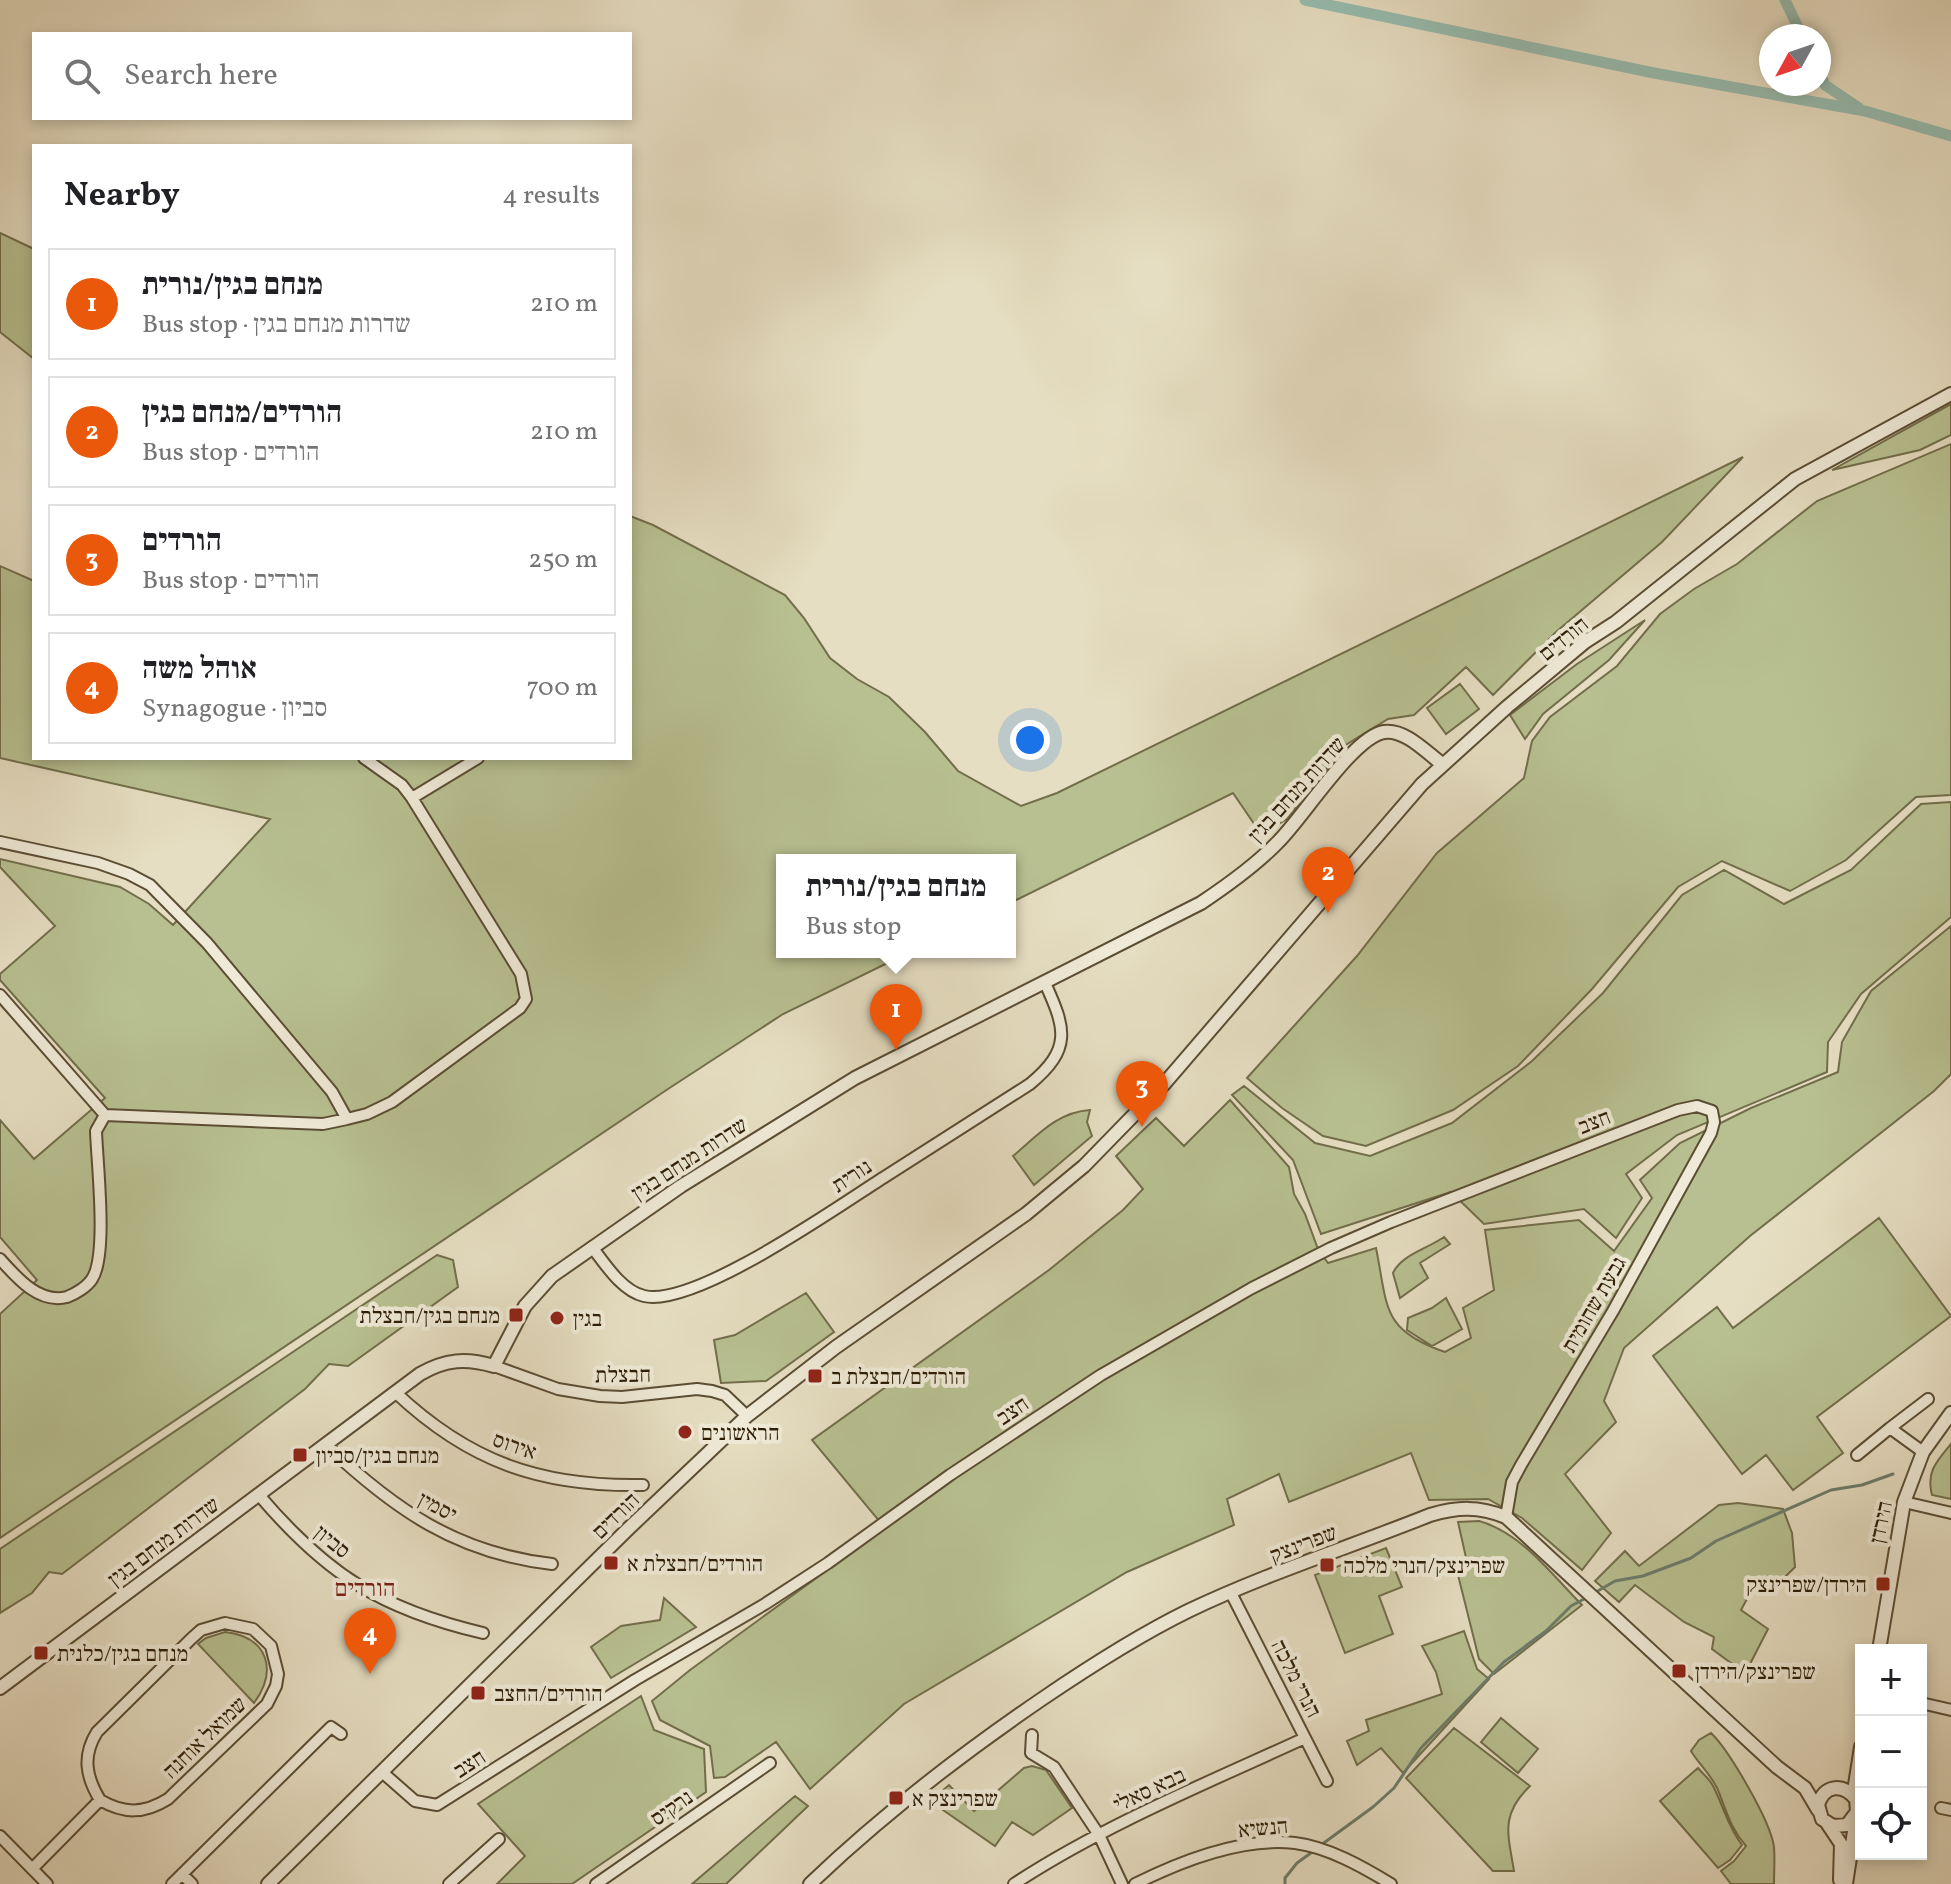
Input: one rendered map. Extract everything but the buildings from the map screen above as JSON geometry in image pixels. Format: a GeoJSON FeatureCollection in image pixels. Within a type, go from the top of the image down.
{"type":"FeatureCollection","features":[{"type":"Feature","properties":{"kind":"street","name":"הורדים"},"geometry":{"type":"LineString","coordinates":[[268,1884],[747,1416],[836,1347],[1026,1214],[1093,1158],[1164,1084],[1402,805],[1442,764],[1585,642],[1616,622],[1795,479],[1951,394]]}},
{"type":"Feature","properties":{"kind":"street","name":"שדרות מנחם בגין"},"geometry":{"type":"LineString","coordinates":[[0,1688],[438,1363],[458,1359],[494,1366],[525,1306],[568,1262],[704,1171],[842,1086],[1201,903],[1227,886],[1279,842],[1347,759],[1374,736],[1385,732],[1398,734],[1442,764]]}},
{"type":"Feature","properties":{"kind":"street"},"geometry":{"type":"LineString","coordinates":[[0,995],[105,1115],[323,1124],[367,1114],[392,1102],[509,1017],[526,999],[521,974],[412,798],[402,785],[367,760]]}},
{"type":"Feature","properties":{"kind":"street"},"geometry":{"type":"LineString","coordinates":[[412,798],[475,760]]}},
{"type":"Feature","properties":{"kind":"street"},"geometry":{"type":"LineString","coordinates":[[0,842],[98,863],[150,885],[217,954],[332,1092],[347,1119]]}},
{"type":"Feature","properties":{"kind":"street","name":"נורית"},"geometry":{"type":"LineString","coordinates":[[592,1247],[622,1283],[642,1296],[656,1297],[701,1284],[763,1254],[1046,1071],[1055,1060],[1063,1035],[1061,1021],[1045,983]]}},
{"type":"Feature","properties":{"kind":"street","name":"חצב"},"geometry":{"type":"LineString","coordinates":[[382,1772],[415,1801],[437,1805],[635,1680],[765,1604],[950,1475],[1101,1375],[1252,1288],[1380,1227],[1678,1110],[1697,1106],[1712,1111]]}},
{"type":"Feature","properties":{"kind":"street","name":"גבעת שחומית"},"geometry":{"type":"LineString","coordinates":[[1506,1517],[1512,1482],[1613,1311],[1711,1133],[1714,1122],[1712,1111]]}},
{"type":"Feature","properties":{"kind":"street"},"geometry":{"type":"LineString","coordinates":[[0,1259],[34,1291],[55,1299],[71,1296],[92,1280],[101,1251],[96,1131],[105,1115]]}},
{"type":"Feature","properties":{"kind":"street","name":"חבצלת"},"geometry":{"type":"LineString","coordinates":[[494,1366],[558,1389],[600,1396],[622,1397],[697,1389],[712,1391],[725,1395],[747,1416]]}},
{"type":"Feature","properties":{"kind":"street","name":"אירוס"},"geometry":{"type":"LineString","coordinates":[[395,1392],[443,1433],[492,1460],[572,1481],[643,1485]]}},
{"type":"Feature","properties":{"kind":"street"},"geometry":{"type":"LineString","coordinates":[[1857,1455],[1928,1399]]}},
{"type":"Feature","properties":{"kind":"street","name":"הירדן"},"geometry":{"type":"LineString","coordinates":[[1880,1644],[1904,1502],[1923,1452],[1951,1413]]}},
{"type":"Feature","properties":{"kind":"street"},"geometry":{"type":"LineString","coordinates":[[1890,1428],[1923,1452]]}},
{"type":"Feature","properties":{"kind":"street","name":"יסמין"},"geometry":{"type":"LineString","coordinates":[[326,1445],[378,1492],[425,1523],[475,1545],[552,1564]]}},
{"type":"Feature","properties":{"kind":"street","name":"סביון"},"geometry":{"type":"LineString","coordinates":[[259,1495],[312,1552],[374,1596],[429,1618],[483,1633]]}},
{"type":"Feature","properties":{"kind":"street"},"geometry":{"type":"LineString","coordinates":[[1904,1502],[1951,1513]]}},
{"type":"Feature","properties":{"kind":"street","name":"שפרינצק"},"geometry":{"type":"LineString","coordinates":[[810,1884],[888,1814],[1016,1717],[1152,1630],[1231,1593],[1448,1510],[1484,1508],[1506,1517]]}},
{"type":"Feature","properties":{"kind":"street"},"geometry":{"type":"LineString","coordinates":[[1506,1517],[1777,1767],[1805,1788],[1841,1844],[1839,1884]]}},
{"type":"Feature","properties":{"kind":"street","name":"הנרי מלכה"},"geometry":{"type":"LineString","coordinates":[[1231,1593],[1327,1781]]}},
{"type":"Feature","properties":{"kind":"street","name":"שמואל אוחנה"},"geometry":{"type":"LineString","coordinates":[[225,1623],[253,1629],[271,1646],[278,1674],[271,1698],[168,1799],[155,1807],[130,1812],[100,1800],[87,1772],[88,1745],[97,1732],[192,1638],[201,1630],[225,1623]]}},
{"type":"Feature","properties":{"kind":"street"},"geometry":{"type":"LineString","coordinates":[[1927,1704],[1951,1710]]}},
{"type":"Feature","properties":{"kind":"street"},"geometry":{"type":"LineString","coordinates":[[172,1884],[331,1727],[341,1734]]}},
{"type":"Feature","properties":{"kind":"street"},"geometry":{"type":"LineString","coordinates":[[1032,1735],[1031,1753],[1054,1767],[1099,1835],[1122,1884]]}},
{"type":"Feature","properties":{"kind":"street","name":"בבא סאלי"},"geometry":{"type":"LineString","coordinates":[[1014,1884],[1099,1835],[1305,1738]]}},
{"type":"Feature","properties":{"kind":"street","name":"נרקיס"},"geometry":{"type":"LineString","coordinates":[[596,1884],[770,1763]]}},
{"type":"Feature","properties":{"kind":"street"},"geometry":{"type":"LineString","coordinates":[[1818,1810],[1820,1799],[1855,1768]]}},
{"type":"Feature","properties":{"kind":"street"},"geometry":{"type":"LineString","coordinates":[[1796,1781],[1848,1790],[1855,1803]]}},
{"type":"Feature","properties":{"kind":"street"},"geometry":{"type":"LineString","coordinates":[[32,1869],[100,1800]]}},
{"type":"Feature","properties":{"kind":"street"},"geometry":{"type":"LineString","coordinates":[[1827,1823],[1847,1825],[1855,1807]]}},
{"type":"Feature","properties":{"kind":"street"},"geometry":{"type":"LineString","coordinates":[[1846,1884],[1855,1813]]}},
{"type":"Feature","properties":{"kind":"street"},"geometry":{"type":"LineString","coordinates":[[0,1836],[47,1884]]}},
{"type":"Feature","properties":{"kind":"street"},"geometry":{"type":"LineString","coordinates":[[449,1884],[499,1839]]}},
{"type":"Feature","properties":{"kind":"street","name":"הנשיא"},"geometry":{"type":"LineString","coordinates":[[1135,1884],[1190,1861],[1264,1843],[1295,1843],[1328,1852],[1391,1884]]}},
{"type":"Feature","properties":{"kind":"street"},"geometry":{"type":"LineString","coordinates":[[182,1874],[192,1884]]}},
{"type":"Feature","properties":{"kind":"green space"},"geometry":{"type":"Polygon","coordinates":[[[0,233],[32,248],[32,357],[0,332],[0,233]]]}},
{"type":"Feature","properties":{"kind":"green space"},"geometry":{"type":"Polygon","coordinates":[[[1951,404],[1951,435],[1920,450],[1832,470],[1951,404]]]}},
{"type":"Feature","properties":{"kind":"green space"},"geometry":{"type":"Polygon","coordinates":[[[1951,444],[1951,795],[1916,797],[1846,860],[1790,891],[1722,861],[1678,887],[1592,989],[1518,1066],[1453,1110],[1366,1146],[1323,1136],[1282,1108],[1247,1078],[1357,956],[1437,853],[1524,778],[1532,741],[1550,717],[1617,666],[1660,614],[1694,589],[1737,564],[1817,501],[1951,444]]]}},
{"type":"Feature","properties":{"kind":"green space"},"geometry":{"type":"Polygon","coordinates":[[[1743,457],[1662,542],[1556,632],[1493,695],[1466,667],[1414,715],[1388,719],[1344,746],[1287,819],[1261,834],[1233,793],[1016,900],[1016,854],[776,854],[776,958],[898,958],[783,1014],[0,1538],[0,1314],[37,1280],[0,1237],[0,1120],[34,1159],[105,1098],[0,980],[0,974],[55,926],[0,867],[0,859],[120,887],[149,904],[173,925],[270,819],[0,758],[0,566],[32,580],[32,760],[632,760],[632,517],[785,595],[830,658],[857,679],[889,697],[925,732],[958,771],[1021,806],[1057,793],[1743,457]]]}},
{"type":"Feature","properties":{"kind":"green space"},"geometry":{"type":"Polygon","coordinates":[[[1645,620],[1609,660],[1543,714],[1525,739],[1510,715],[1577,664],[1645,620]]]}},
{"type":"Feature","properties":{"kind":"green space"},"geometry":{"type":"Polygon","coordinates":[[[1460,684],[1479,709],[1446,734],[1427,708],[1460,684]]]}},
{"type":"Feature","properties":{"kind":"green space"},"geometry":{"type":"Polygon","coordinates":[[[1951,802],[1951,917],[1861,994],[1828,1042],[1827,1072],[1677,1135],[1626,1174],[1642,1198],[1616,1238],[1584,1209],[1484,1224],[1451,1192],[1321,1234],[1293,1160],[1232,1095],[1244,1086],[1315,1143],[1370,1156],[1452,1123],[1532,1061],[1603,993],[1682,895],[1724,870],[1784,904],[1851,870],[1921,804],[1951,802]]]}},
{"type":"Feature","properties":{"kind":"green space"},"geometry":{"type":"Polygon","coordinates":[[[1951,926],[1951,1074],[1934,1091],[1750,1236],[1624,1348],[1604,1401],[1616,1422],[1565,1474],[1611,1533],[1582,1570],[1522,1518],[1488,1499],[1429,1500],[1411,1453],[1289,1502],[1279,1474],[1227,1499],[1234,1525],[1127,1572],[904,1704],[810,1789],[776,1742],[725,1777],[714,1778],[710,1746],[660,1720],[652,1701],[885,1528],[812,1440],[1049,1270],[1123,1210],[1143,1189],[1116,1156],[1156,1118],[1184,1146],[1230,1100],[1289,1167],[1294,1194],[1318,1249],[1328,1263],[1376,1248],[1386,1301],[1398,1325],[1424,1344],[1445,1352],[1471,1338],[1463,1308],[1494,1290],[1485,1230],[1579,1220],[1614,1251],[1652,1198],[1640,1180],[1680,1143],[1751,1108],[1838,1072],[1842,1042],[1871,991],[1951,926]]]}},
{"type":"Feature","properties":{"kind":"green space"},"geometry":{"type":"Polygon","coordinates":[[[1090,1110],[1087,1122],[1092,1136],[1034,1185],[1013,1156],[1057,1120],[1090,1110]]]}},
{"type":"Feature","properties":{"kind":"green space"},"geometry":{"type":"Polygon","coordinates":[[[1879,1218],[1951,1316],[1817,1417],[1843,1453],[1793,1490],[1766,1455],[1742,1474],[1653,1356],[1717,1307],[1733,1328],[1879,1218]]]}},
{"type":"Feature","properties":{"kind":"green space"},"geometry":{"type":"Polygon","coordinates":[[[1444,1237],[1450,1244],[1420,1263],[1428,1278],[1400,1298],[1393,1273],[1397,1267],[1408,1257],[1444,1237]]]}},
{"type":"Feature","properties":{"kind":"green space"},"geometry":{"type":"Polygon","coordinates":[[[437,1255],[453,1260],[458,1287],[348,1366],[329,1364],[305,1389],[62,1574],[49,1572],[32,1593],[0,1613],[0,1549],[437,1255]]]}},
{"type":"Feature","properties":{"kind":"green space"},"geometry":{"type":"Polygon","coordinates":[[[806,1293],[834,1332],[766,1381],[721,1383],[714,1340],[735,1335],[806,1293]]]}},
{"type":"Feature","properties":{"kind":"green space"},"geometry":{"type":"Polygon","coordinates":[[[1446,1298],[1462,1329],[1432,1346],[1407,1330],[1408,1318],[1446,1298]]]}},
{"type":"Feature","properties":{"kind":"green space"},"geometry":{"type":"Polygon","coordinates":[[[1951,1444],[1951,1499],[1932,1495],[1930,1480],[1937,1462],[1951,1444]]]}},
{"type":"Feature","properties":{"kind":"green space"},"geometry":{"type":"Polygon","coordinates":[[[1738,1503],[1783,1509],[1792,1533],[1795,1567],[1781,1581],[1765,1577],[1754,1586],[1741,1610],[1768,1629],[1750,1664],[1735,1666],[1712,1649],[1714,1637],[1684,1622],[1635,1585],[1619,1602],[1595,1581],[1625,1551],[1639,1566],[1719,1505],[1738,1503]]]}},
{"type":"Feature","properties":{"kind":"green space"},"geometry":{"type":"Polygon","coordinates":[[[1479,1521],[1523,1545],[1582,1605],[1494,1674],[1479,1659],[1455,1563],[1467,1562],[1458,1522],[1479,1521]]]}},
{"type":"Feature","properties":{"kind":"green space"},"geometry":{"type":"Polygon","coordinates":[[[1386,1548],[1402,1587],[1379,1596],[1393,1634],[1345,1653],[1315,1575],[1386,1548]]]}},
{"type":"Feature","properties":{"kind":"green space"},"geometry":{"type":"Polygon","coordinates":[[[664,1598],[696,1627],[611,1678],[591,1647],[621,1626],[660,1620],[664,1598]]]}},
{"type":"Feature","properties":{"kind":"green space"},"geometry":{"type":"Polygon","coordinates":[[[1464,1631],[1477,1669],[1489,1679],[1403,1773],[1381,1748],[1357,1765],[1347,1741],[1369,1731],[1366,1720],[1442,1694],[1436,1672],[1422,1646],[1464,1631]]]}},
{"type":"Feature","properties":{"kind":"green space"},"geometry":{"type":"Polygon","coordinates":[[[225,1632],[251,1641],[265,1657],[266,1679],[254,1703],[198,1644],[225,1632]]]}},
{"type":"Feature","properties":{"kind":"green space"},"geometry":{"type":"Polygon","coordinates":[[[641,1696],[654,1730],[704,1749],[706,1792],[572,1884],[497,1884],[525,1856],[478,1804],[641,1696]]]}},
{"type":"Feature","properties":{"kind":"green space"},"geometry":{"type":"Polygon","coordinates":[[[1501,1718],[1538,1749],[1518,1773],[1481,1742],[1501,1718]]]}},
{"type":"Feature","properties":{"kind":"green space"},"geometry":{"type":"Polygon","coordinates":[[[1454,1728],[1530,1786],[1514,1806],[1508,1826],[1514,1871],[1493,1871],[1406,1778],[1454,1728]]]}},
{"type":"Feature","properties":{"kind":"green space"},"geometry":{"type":"Polygon","coordinates":[[[1711,1733],[1738,1770],[1765,1821],[1774,1847],[1774,1884],[1731,1884],[1721,1871],[1746,1846],[1732,1825],[1714,1783],[1691,1751],[1699,1740],[1711,1733]]]}},
{"type":"Feature","properties":{"kind":"green space"},"geometry":{"type":"Polygon","coordinates":[[[1032,1766],[1046,1770],[1072,1808],[1033,1835],[1012,1822],[995,1846],[930,1801],[949,1785],[974,1811],[1024,1768],[1032,1766]]]}},
{"type":"Feature","properties":{"kind":"green space"},"geometry":{"type":"Polygon","coordinates":[[[1698,1768],[1713,1785],[1742,1845],[1730,1860],[1718,1868],[1660,1801],[1698,1768]]]}},
{"type":"Feature","properties":{"kind":"green space"},"geometry":{"type":"Polygon","coordinates":[[[795,1796],[808,1806],[726,1884],[692,1884],[795,1796]]]}},
{"type":"Feature","properties":{"kind":"waterway"},"geometry":{"type":"LineString","coordinates":[[1305,0],[1654,73],[1865,111],[1951,136]]}},
{"type":"Feature","properties":{"kind":"waterway"},"geometry":{"type":"LineString","coordinates":[[1785,0],[1796,24]]}},
{"type":"Feature","properties":{"kind":"waterway"},"geometry":{"type":"LineString","coordinates":[[1831,89],[1859,108]]}},
{"type":"Feature","properties":{"kind":"waterway"},"geometry":{"type":"LineString","coordinates":[[1596,1592],[1615,1581],[1643,1576],[1691,1558],[1716,1541],[1831,1490],[1862,1485],[1893,1474]]}},
{"type":"Feature","properties":{"kind":"waterway"},"geometry":{"type":"LineString","coordinates":[[1321,1845],[1394,1788],[1421,1748],[1504,1662],[1546,1631],[1571,1606],[1586,1598]]}},
{"type":"Feature","properties":{"kind":"waterway"},"geometry":{"type":"LineString","coordinates":[[1285,1884],[1285,1878],[1297,1863],[1315,1850]]}},
{"type":"Feature","properties":{"kind":"place","name":"הורדים/מנחם בגין"},"geometry":{"type":"Point","coordinates":[1328,913]}},
{"type":"Feature","properties":{"kind":"place","name":"מנחם בגין/נורית"},"geometry":{"type":"Point","coordinates":[896,1050]}},
{"type":"Feature","properties":{"kind":"place","name":"הורדים"},"geometry":{"type":"Point","coordinates":[1142,1127]}},
{"type":"Feature","properties":{"kind":"place","name":"מנחם בגין/חבצלת"},"geometry":{"type":"Point","coordinates":[516,1315]}},
{"type":"Feature","properties":{"kind":"place","name":"בגין"},"geometry":{"type":"Point","coordinates":[557,1318]}},
{"type":"Feature","properties":{"kind":"place","name":"הורדים/חבצלת ב"},"geometry":{"type":"Point","coordinates":[815,1376]}},
{"type":"Feature","properties":{"kind":"place","name":"הראשונים"},"geometry":{"type":"Point","coordinates":[685,1432]}},
{"type":"Feature","properties":{"kind":"place","name":"מנחם בגין/סביון"},"geometry":{"type":"Point","coordinates":[300,1455]}},
{"type":"Feature","properties":{"kind":"place","name":"הורדים/חבצלת א"},"geometry":{"type":"Point","coordinates":[611,1563]}},
{"type":"Feature","properties":{"kind":"place","name":"שפרינצק/הנרי מלכה"},"geometry":{"type":"Point","coordinates":[1327,1565]}},
{"type":"Feature","properties":{"kind":"place","name":"הירדן/שפרינצק"},"geometry":{"type":"Point","coordinates":[1883,1584]}},
{"type":"Feature","properties":{"kind":"place","name":"מנחם בגין/כלנית"},"geometry":{"type":"Point","coordinates":[41,1653]}},
{"type":"Feature","properties":{"kind":"place","name":"שפרינצק/הירדן"},"geometry":{"type":"Point","coordinates":[1679,1671]}},
{"type":"Feature","properties":{"kind":"place","name":"אוהל משה"},"geometry":{"type":"Point","coordinates":[370,1674]}},
{"type":"Feature","properties":{"kind":"place","name":"הורדים/החצב"},"geometry":{"type":"Point","coordinates":[478,1693]}},
{"type":"Feature","properties":{"kind":"place","name":"שפרינצק א"},"geometry":{"type":"Point","coordinates":[896,1798]}},
{"type":"Feature","properties":{"kind":"district","name":"הורדים"},"geometry":{"type":"Point","coordinates":[365,1588]}}]}
